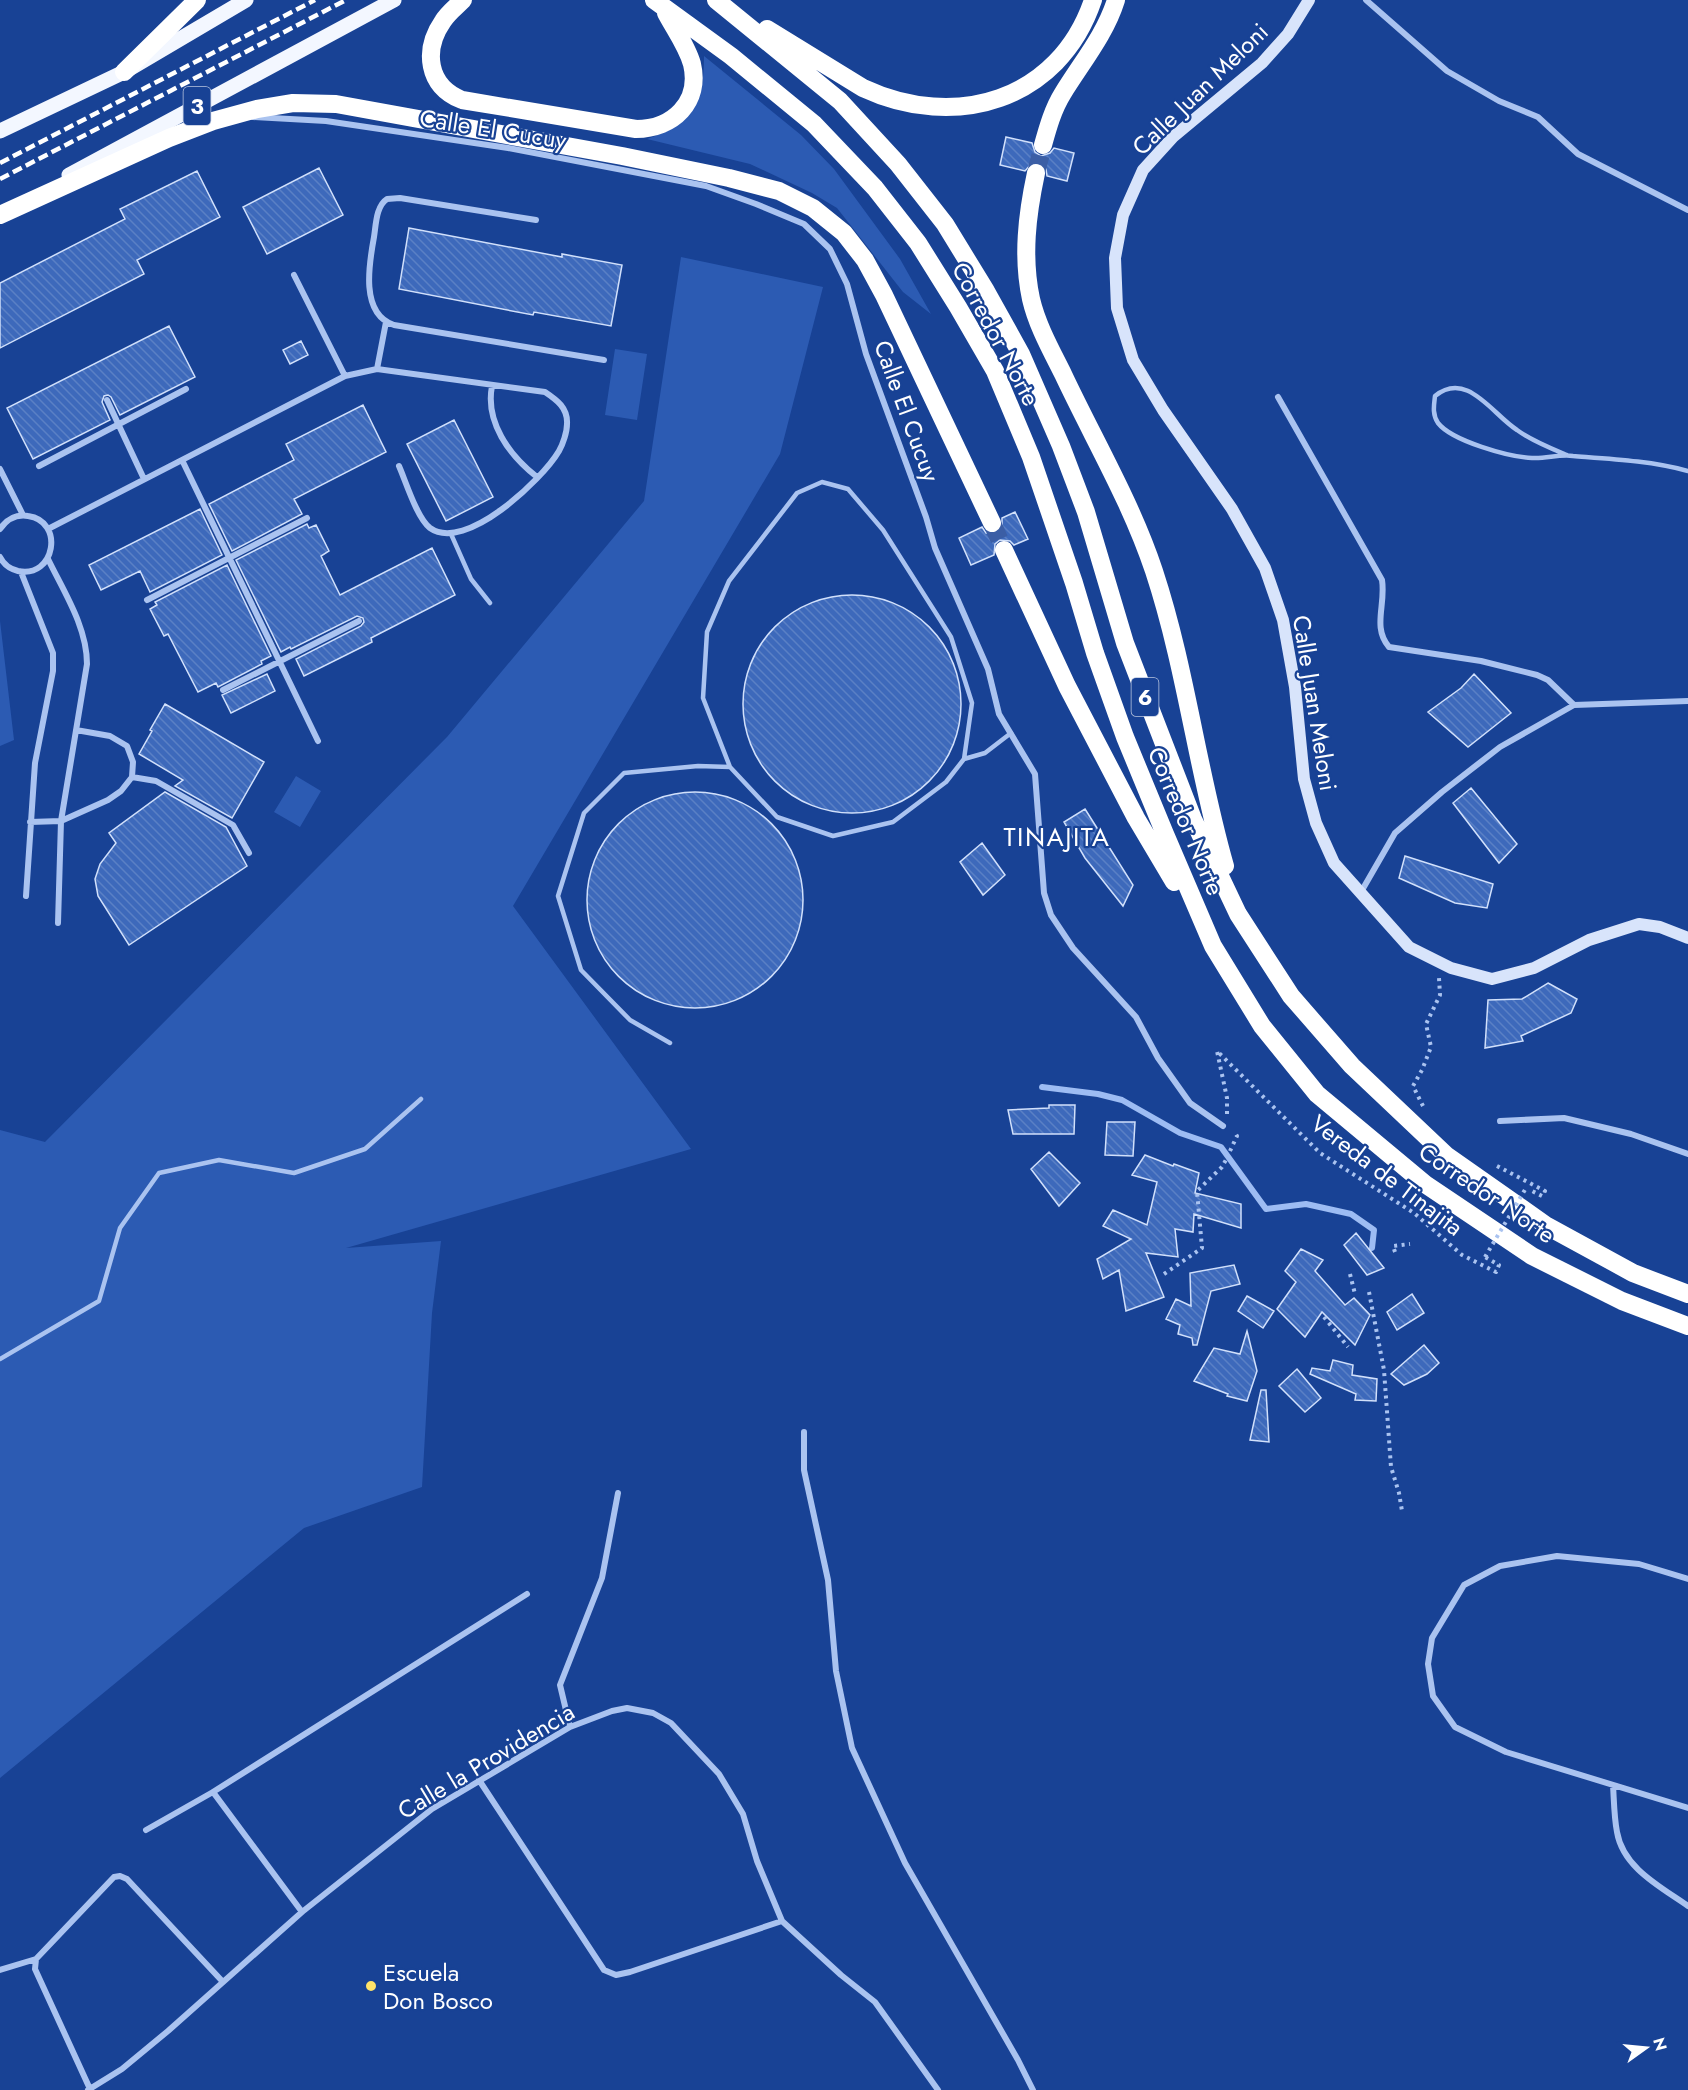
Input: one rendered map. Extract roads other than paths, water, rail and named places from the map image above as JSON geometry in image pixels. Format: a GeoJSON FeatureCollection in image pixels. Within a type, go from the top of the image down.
{"type":"FeatureCollection","features":[{"type":"Feature","properties":{"kind":"highway"},"geometry":{"type":"LineString","coordinates":[[124,72],[197,0]]}},
{"type":"Feature","properties":{"kind":"highway"},"geometry":{"type":"LineString","coordinates":[[462,0],[438,28],[432,48],[432,71],[449,94],[462,100],[636,129],[657,127],[674,118],[687,103],[691,94],[692,64],[683,42],[658,3]]}},
{"type":"Feature","properties":{"kind":"highway"},"geometry":{"type":"LineString","coordinates":[[718,0],[863,88],[905,104],[950,108],[999,99],[1028,86],[1054,64],[1074,39],[1093,0]]}},
{"type":"Feature","properties":{"kind":"highway","name":"Corredor Norte"},"geometry":{"type":"LineString","coordinates":[[718,0],[840,101],[884,148],[945,224],[986,291],[1021,354],[1061,446],[1086,512],[1125,643],[1193,819],[1238,914],[1292,996],[1352,1066],[1446,1155],[1547,1226],[1633,1273],[1688,1294]]}},
{"type":"Feature","properties":{"kind":"highway"},"geometry":{"type":"LineString","coordinates":[[1043,146],[1056,105],[1100,39],[1110,21],[1116,0]]}},
{"type":"Feature","properties":{"kind":"highway","name":"Corredor Norte"},"geometry":{"type":"LineString","coordinates":[[658,3],[731,57],[814,124],[875,188],[918,243],[958,307],[994,371],[1031,457],[1125,737],[1213,946],[1262,1026],[1317,1094],[1425,1184],[1532,1256],[1622,1301],[1688,1326]]}},
{"type":"Feature","properties":{"kind":"highway"},"geometry":{"type":"LineString","coordinates":[[0,214],[169,138],[229,116],[293,103],[314,102],[359,107],[729,178],[779,191],[799,200],[830,220],[844,233],[865,260],[992,523]]}},
{"type":"Feature","properties":{"kind":"highway"},"geometry":{"type":"LineString","coordinates":[[1036,173],[1027,220],[1026,240],[1028,281],[1032,301],[1044,334],[1076,403],[1120,486],[1154,569],[1175,643],[1212,823],[1238,914]]}},
{"type":"Feature","properties":{"kind":"highway"},"geometry":{"type":"LineString","coordinates":[[1004,550],[1067,686],[1136,818],[1213,946]]}},
{"type":"Feature","properties":{"kind":"main road"},"geometry":{"type":"LineString","coordinates":[[0,131],[124,72],[246,0]]}},
{"type":"Feature","properties":{"kind":"main road","name":"3"},"geometry":{"type":"LineString","coordinates":[[0,214],[394,0]]}},
{"type":"Feature","properties":{"kind":"main road","name":"Calle Juan Meloni"},"geometry":{"type":"LineString","coordinates":[[1309,0],[1288,34],[1262,63],[1173,137],[1143,170],[1123,215],[1115,258],[1117,309],[1133,360],[1163,410],[1232,509],[1265,568],[1282,620],[1294,687],[1304,779],[1316,823],[1334,863],[1409,947],[1450,968],[1492,979],[1534,968],[1589,940],[1639,924],[1660,927],[1688,938]]}},
{"type":"Feature","properties":{"kind":"street"},"geometry":{"type":"LineString","coordinates":[[1366,0],[1448,71],[1499,101],[1538,117],[1578,153],[1688,210]]}},
{"type":"Feature","properties":{"kind":"street","name":"Calle El Cucuy"},"geometry":{"type":"LineString","coordinates":[[229,116],[326,121],[519,150],[706,186],[804,224],[830,249],[847,284],[866,354],[926,517],[935,549],[988,669],[999,714],[1035,774],[1044,893],[1051,915],[1073,948],[1136,1017],[1158,1058],[1190,1103],[1223,1126]]}},
{"type":"Feature","properties":{"kind":"street"},"geometry":{"type":"LineString","coordinates":[[536,220],[400,198],[382,202],[379,208],[368,275],[374,304],[386,322],[603,360]]}},
{"type":"Feature","properties":{"kind":"street"},"geometry":{"type":"LineString","coordinates":[[294,275],[345,376]]}},
{"type":"Feature","properties":{"kind":"street"},"geometry":{"type":"LineString","coordinates":[[377,369],[386,322]]}},
{"type":"Feature","properties":{"kind":"street"},"geometry":{"type":"LineString","coordinates":[[48,529],[345,376],[377,369],[545,392],[558,400],[564,409],[567,423],[560,451],[518,496],[491,518],[463,531],[451,534],[437,532],[424,522],[399,466]]}},
{"type":"Feature","properties":{"kind":"street"},"geometry":{"type":"LineString","coordinates":[[492,386],[490,408],[501,438],[515,458],[537,477]]}},
{"type":"Feature","properties":{"kind":"street"},"geometry":{"type":"LineString","coordinates":[[39,466],[186,389]]}},
{"type":"Feature","properties":{"kind":"street"},"geometry":{"type":"LineString","coordinates":[[1278,397],[1382,580],[1384,593],[1379,631],[1389,647],[1481,661],[1537,675],[1548,680],[1574,705]]}},
{"type":"Feature","properties":{"kind":"street"},"geometry":{"type":"LineString","coordinates":[[107,400],[144,479]]}},
{"type":"Feature","properties":{"kind":"street"},"geometry":{"type":"LineString","coordinates":[[182,460],[318,741]]}},
{"type":"Feature","properties":{"kind":"street"},"geometry":{"type":"LineString","coordinates":[[0,470],[23,515]]}},
{"type":"Feature","properties":{"kind":"street"},"geometry":{"type":"LineString","coordinates":[[0,529],[8,520],[23,515],[33,516],[42,521],[52,539],[52,549],[48,559],[41,567],[31,571],[21,572],[10,569],[0,557]]}},
{"type":"Feature","properties":{"kind":"street"},"geometry":{"type":"LineString","coordinates":[[147,600],[307,518]]}},
{"type":"Feature","properties":{"kind":"street"},"geometry":{"type":"LineString","coordinates":[[48,559],[83,633],[87,648],[87,664],[61,821],[58,923]]}},
{"type":"Feature","properties":{"kind":"street"},"geometry":{"type":"LineString","coordinates":[[21,572],[53,653],[53,671],[35,763],[26,896]]}},
{"type":"Feature","properties":{"kind":"street"},"geometry":{"type":"LineString","coordinates":[[223,690],[359,621]]}},
{"type":"Feature","properties":{"kind":"street"},"geometry":{"type":"LineString","coordinates":[[1360,893],[1395,833],[1442,792],[1500,747],[1574,705],[1688,701]]}},
{"type":"Feature","properties":{"kind":"street"},"geometry":{"type":"LineString","coordinates":[[30,822],[61,821],[108,800],[121,791],[132,777],[133,762],[127,746],[110,736],[76,729]]}},
{"type":"Feature","properties":{"kind":"street"},"geometry":{"type":"LineString","coordinates":[[132,777],[156,781],[233,825],[249,853]]}},
{"type":"Feature","properties":{"kind":"street"},"geometry":{"type":"LineString","coordinates":[[1500,1121],[1564,1118],[1631,1134],[1688,1154]]}},
{"type":"Feature","properties":{"kind":"street"},"geometry":{"type":"LineString","coordinates":[[804,1432],[804,1470],[828,1580],[836,1671],[852,1748],[905,1863],[1033,2090]]}},
{"type":"Feature","properties":{"kind":"street"},"geometry":{"type":"LineString","coordinates":[[570,1727],[560,1685],[602,1578],[618,1493]]}},
{"type":"Feature","properties":{"kind":"street"},"geometry":{"type":"LineString","coordinates":[[1688,1579],[1639,1564],[1557,1556],[1500,1566],[1464,1585],[1432,1638],[1428,1664],[1433,1696],[1455,1727],[1506,1752],[1688,1808]]}},
{"type":"Feature","properties":{"kind":"street"},"geometry":{"type":"LineString","coordinates":[[146,1830],[213,1792],[527,1594]]}},
{"type":"Feature","properties":{"kind":"street","name":"Calle la Providencia"},"geometry":{"type":"LineString","coordinates":[[89,2090],[122,2069],[302,1912],[432,1809],[570,1727],[612,1711],[627,1708],[640,1709],[663,1718],[681,1731],[719,1774],[743,1814],[757,1861],[782,1921],[841,1975],[875,2002],[938,2090]]}},
{"type":"Feature","properties":{"kind":"street"},"geometry":{"type":"LineString","coordinates":[[478,1780],[604,1970],[616,1975],[630,1972],[782,1921]]}},
{"type":"Feature","properties":{"kind":"street"},"geometry":{"type":"LineString","coordinates":[[1612,1785],[1617,1835],[1625,1852],[1641,1873],[1688,1906]]}},
{"type":"Feature","properties":{"kind":"street"},"geometry":{"type":"LineString","coordinates":[[213,1792],[302,1912]]}},
{"type":"Feature","properties":{"kind":"street"},"geometry":{"type":"LineString","coordinates":[[0,1970],[36,1959],[114,1877],[120,1876],[127,1879],[224,1982]]}},
{"type":"Feature","properties":{"kind":"street"},"geometry":{"type":"LineString","coordinates":[[36,1959],[35,1969],[89,2090]]}},
{"type":"Feature","properties":{"kind":"lane"},"geometry":{"type":"LineString","coordinates":[[1567,455],[1533,441],[1514,429],[1466,389],[1454,387],[1443,389],[1435,396],[1433,411],[1438,423],[1451,434],[1502,454],[1533,458],[1567,455],[1669,466],[1688,471]]}},
{"type":"Feature","properties":{"kind":"lane"},"geometry":{"type":"LineString","coordinates":[[822,482],[848,489],[884,530],[951,637],[972,703],[964,759],[946,782],[893,822],[833,836],[777,817],[730,767],[703,698],[707,633],[729,581],[797,493],[822,482]]}},
{"type":"Feature","properties":{"kind":"lane"},"geometry":{"type":"LineString","coordinates":[[451,534],[471,579],[490,603]]}},
{"type":"Feature","properties":{"kind":"lane"},"geometry":{"type":"LineString","coordinates":[[964,759],[985,753],[1011,733]]}},
{"type":"Feature","properties":{"kind":"lane"},"geometry":{"type":"LineString","coordinates":[[670,1043],[630,1020],[581,970],[558,896],[585,813],[624,773],[698,766],[730,767]]}},
{"type":"Feature","properties":{"kind":"lane"},"geometry":{"type":"LineString","coordinates":[[0,1359],[99,1301],[120,1228],[159,1173],[219,1160],[294,1173],[365,1149],[421,1100]]}},
{"type":"Feature","properties":{"kind":"waterway"},"geometry":{"type":"LineString","coordinates":[[1042,1087],[1098,1094],[1122,1100],[1180,1133],[1221,1147],[1266,1209],[1306,1204],[1351,1214],[1374,1230],[1372,1248]]}},
{"type":"Feature","properties":{"kind":"tunnel"},"geometry":{"type":"LineString","coordinates":[[1036,173],[1043,145]]}},
{"type":"Feature","properties":{"kind":"tunnel"},"geometry":{"type":"LineString","coordinates":[[992,523],[1004,550]]}},
{"type":"Feature","properties":{"kind":"railway"},"geometry":{"type":"LineString","coordinates":[[0,163],[315,0]]}},
{"type":"Feature","properties":{"kind":"railway"},"geometry":{"type":"LineString","coordinates":[[0,179],[346,0]]}},
{"type":"Feature","properties":{"kind":"place","name":"Escuela Don Bosco"},"geometry":{"type":"Point","coordinates":[371,1986]}},
{"type":"Feature","properties":{"kind":"district","name":"TINAJITA"},"geometry":{"type":"Point","coordinates":[1057,837]}}]}
